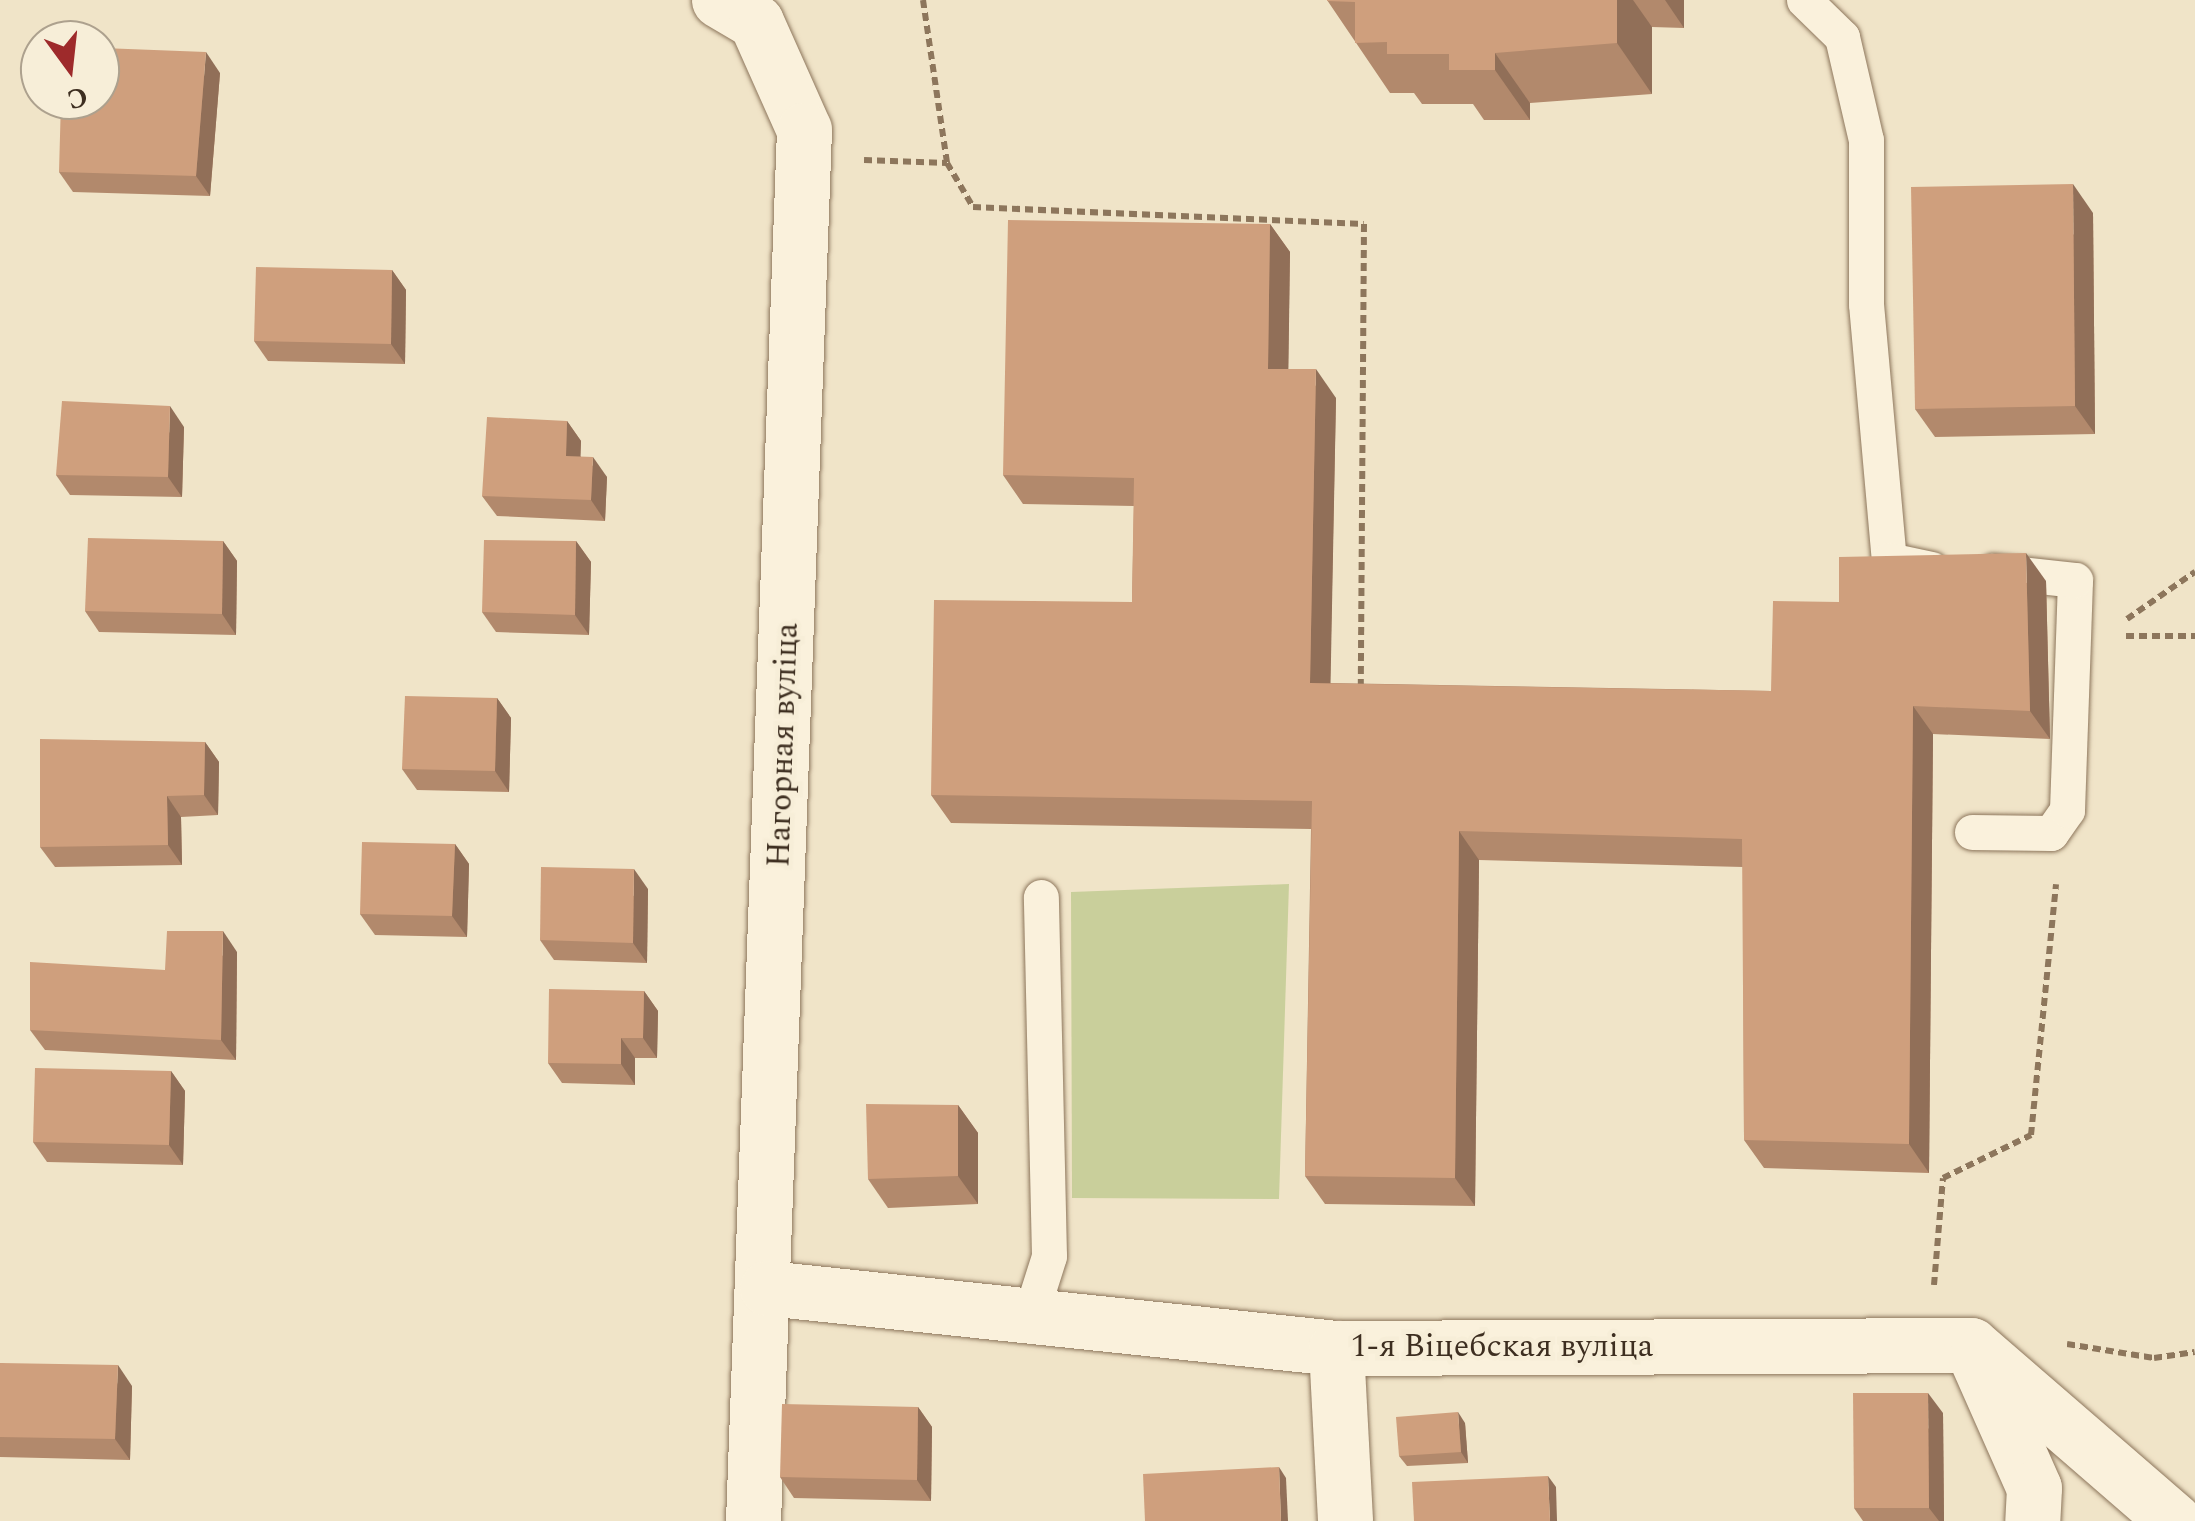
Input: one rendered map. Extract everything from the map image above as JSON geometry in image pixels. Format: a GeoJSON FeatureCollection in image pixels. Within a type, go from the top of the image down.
{"type":"FeatureCollection","features":[{"type":"Feature","properties":{"kind":"street","name":"Нагорная вуліца"},"geometry":{"type":"LineString","coordinates":[[719,0],[756,22],[804,130],[767,1288],[753,1521]]}},
{"type":"Feature","properties":{"kind":"street","name":"1-я Віцебская вуліца"},"geometry":{"type":"LineString","coordinates":[[767,1288],[1336,1348],[1970,1345]]}},
{"type":"Feature","properties":{"kind":"street"},"geometry":{"type":"LineString","coordinates":[[1970,1345],[2034,1488],[2032,1521]]}},
{"type":"Feature","properties":{"kind":"street"},"geometry":{"type":"LineString","coordinates":[[1970,1345],[2174,1521]]}},
{"type":"Feature","properties":{"kind":"street"},"geometry":{"type":"LineString","coordinates":[[1336,1348],[1345,1521]]}},
{"type":"Feature","properties":{"kind":"lane"},"geometry":{"type":"LineString","coordinates":[[1804,0],[1842,37],[1866,140],[1866,304],[1890,560],[2075,580],[2067,810],[2051,833],[1972,832]]}},
{"type":"Feature","properties":{"kind":"lane"},"geometry":{"type":"LineString","coordinates":[[1030,1316],[1049,1256],[1041,897]]}},
{"type":"Feature","properties":{"kind":"path"},"geometry":{"type":"LineString","coordinates":[[924,0],[946,163],[971,191],[972,207],[1364,224],[1361,687]]}},
{"type":"Feature","properties":{"kind":"path"},"geometry":{"type":"LineString","coordinates":[[803,157],[946,163]]}},
{"type":"Feature","properties":{"kind":"path"},"geometry":{"type":"LineString","coordinates":[[2116,626],[2195,572]]}},
{"type":"Feature","properties":{"kind":"path"},"geometry":{"type":"LineString","coordinates":[[2120,636],[2195,636]]}},
{"type":"Feature","properties":{"kind":"path"},"geometry":{"type":"LineString","coordinates":[[2051,833],[2058,908],[2031,1135],[1943,1178],[1934,1283],[1970,1345],[2195,1352]]}},
{"type":"Feature","properties":{"kind":"green space"},"geometry":{"type":"Polygon","coordinates":[[[1289,884],[1279,1199],[1072,1198],[1071,892],[1289,884]]]}},
{"type":"Feature","properties":{"kind":"building"},"geometry":{"type":"Polygon","coordinates":[[[1327,0],[1617,0],[1617,43],[1495,53],[1495,70],[1449,70],[1449,54],[1387,54],[1387,42],[1355,43],[1355,2],[1327,0]]]}},
{"type":"Feature","properties":{"kind":"building"},"geometry":{"type":"Polygon","coordinates":[[[120,49],[206,52],[196,176],[59,172],[60,120],[120,120],[120,49]]]}},
{"type":"Feature","properties":{"kind":"building"},"geometry":{"type":"Polygon","coordinates":[[[2073,184],[2075,406],[1915,409],[1911,187],[2073,184]]]}},
{"type":"Feature","properties":{"kind":"building"},"geometry":{"type":"Polygon","coordinates":[[[1008,220],[1270,224],[1268,369],[1316,369],[1310,683],[1771,691],[1773,601],[1839,602],[1839,557],[2026,553],[2030,711],[1913,706],[1909,1144],[1744,1140],[1742,839],[1459,831],[1455,1178],[1305,1176],[1312,801],[931,795],[934,600],[1132,602],[1134,478],[1003,475],[1008,220]]]}},
{"type":"Feature","properties":{"kind":"building"},"geometry":{"type":"Polygon","coordinates":[[[256,267],[392,270],[391,344],[254,341],[256,267]]]}},
{"type":"Feature","properties":{"kind":"building"},"geometry":{"type":"Polygon","coordinates":[[[62,401],[170,406],[168,477],[56,475],[62,401]]]}},
{"type":"Feature","properties":{"kind":"building"},"geometry":{"type":"Polygon","coordinates":[[[487,417],[567,421],[566,456],[593,457],[591,500],[482,496],[487,417]]]}},
{"type":"Feature","properties":{"kind":"building"},"geometry":{"type":"Polygon","coordinates":[[[88,538],[223,541],[222,614],[85,611],[88,538]]]}},
{"type":"Feature","properties":{"kind":"building"},"geometry":{"type":"Polygon","coordinates":[[[484,540],[576,541],[575,615],[482,612],[484,540]]]}},
{"type":"Feature","properties":{"kind":"building"},"geometry":{"type":"Polygon","coordinates":[[[405,696],[497,698],[495,771],[402,769],[405,696]]]}},
{"type":"Feature","properties":{"kind":"building"},"geometry":{"type":"Polygon","coordinates":[[[40,739],[205,742],[204,795],[167,796],[168,845],[40,847],[40,739]]]}},
{"type":"Feature","properties":{"kind":"building"},"geometry":{"type":"Polygon","coordinates":[[[362,842],[455,844],[452,916],[360,914],[362,842]]]}},
{"type":"Feature","properties":{"kind":"building"},"geometry":{"type":"Polygon","coordinates":[[[541,867],[634,869],[633,943],[540,940],[541,867]]]}},
{"type":"Feature","properties":{"kind":"building"},"geometry":{"type":"Polygon","coordinates":[[[167,931],[223,931],[221,1040],[30,1030],[30,962],[165,970],[167,931]]]}},
{"type":"Feature","properties":{"kind":"building"},"geometry":{"type":"Polygon","coordinates":[[[549,989],[644,991],[643,1038],[621,1038],[621,1064],[548,1063],[549,989]]]}},
{"type":"Feature","properties":{"kind":"building"},"geometry":{"type":"Polygon","coordinates":[[[35,1068],[171,1071],[169,1145],[33,1142],[35,1068]]]}},
{"type":"Feature","properties":{"kind":"building"},"geometry":{"type":"Polygon","coordinates":[[[866,1104],[958,1105],[958,1176],[868,1179],[866,1104]]]}},
{"type":"Feature","properties":{"kind":"building"},"geometry":{"type":"Polygon","coordinates":[[[0,1363],[118,1365],[115,1439],[0,1437],[0,1363]]]}},
{"type":"Feature","properties":{"kind":"building"},"geometry":{"type":"Polygon","coordinates":[[[1853,1393],[1928,1393],[1929,1508],[1854,1508],[1853,1393]]]}},
{"type":"Feature","properties":{"kind":"building"},"geometry":{"type":"Polygon","coordinates":[[[782,1404],[918,1407],[917,1480],[780,1477],[782,1404]]]}},
{"type":"Feature","properties":{"kind":"building"},"geometry":{"type":"Polygon","coordinates":[[[1458,1412],[1461,1452],[1399,1456],[1396,1417],[1458,1412]]]}},
{"type":"Feature","properties":{"kind":"building"},"geometry":{"type":"Polygon","coordinates":[[[1279,1467],[1281,1521],[1145,1521],[1143,1474],[1279,1467]]]}},
{"type":"Feature","properties":{"kind":"building"},"geometry":{"type":"Polygon","coordinates":[[[1548,1476],[1550,1521],[1414,1521],[1412,1482],[1548,1476]]]}}]}
